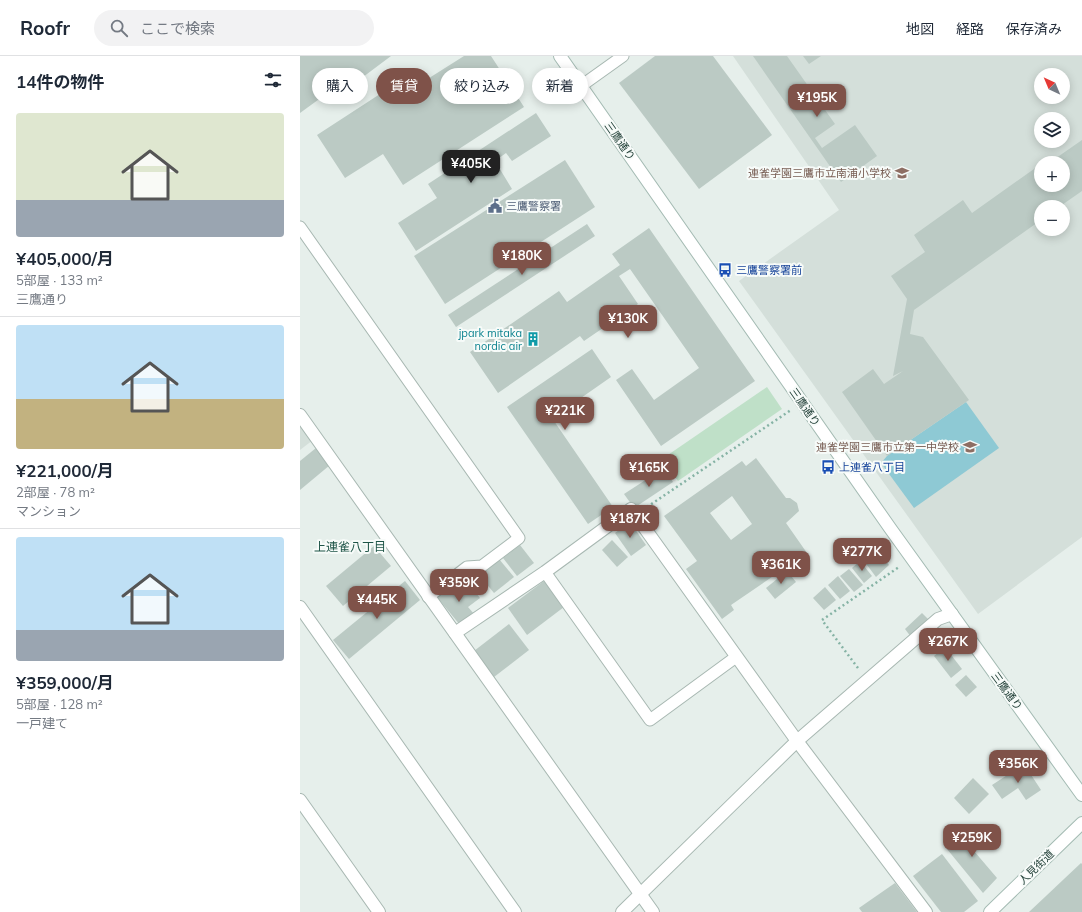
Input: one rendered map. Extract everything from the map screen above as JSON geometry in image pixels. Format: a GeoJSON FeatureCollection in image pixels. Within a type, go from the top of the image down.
{"type":"FeatureCollection","features":[{"type":"Feature","properties":{"kind":"street","name":"三鷹通り"},"geometry":{"type":"LineString","coordinates":[[560,56],[568,68]]}},
{"type":"Feature","properties":{"kind":"street","name":"三鷹通り"},"geometry":{"type":"LineString","coordinates":[[588,96],[801,402],[1082,795]]}},
{"type":"Feature","properties":{"kind":"street"},"geometry":{"type":"LineString","coordinates":[[300,416],[653,912]]}},
{"type":"Feature","properties":{"kind":"street"},"geometry":{"type":"LineString","coordinates":[[455,633],[545,572],[631,508],[797,741],[926,912]]}},
{"type":"Feature","properties":{"kind":"street"},"geometry":{"type":"LineString","coordinates":[[300,607],[515,912]]}},
{"type":"Feature","properties":{"kind":"street"},"geometry":{"type":"LineString","coordinates":[[622,912],[797,741],[938,619],[952,614]]}},
{"type":"Feature","properties":{"kind":"street"},"geometry":{"type":"LineString","coordinates":[[300,800],[379,912]]}},
{"type":"Feature","properties":{"kind":"street","name":"人見街道"},"geometry":{"type":"LineString","coordinates":[[990,912],[1082,822]]}},
{"type":"Feature","properties":{"kind":"lane"},"geometry":{"type":"LineString","coordinates":[[588,81],[623,56]]}},
{"type":"Feature","properties":{"kind":"lane"},"geometry":{"type":"LineString","coordinates":[[300,227],[519,538],[482,566],[467,567],[428,597]]}},
{"type":"Feature","properties":{"kind":"lane"},"geometry":{"type":"LineString","coordinates":[[545,572],[650,720],[736,657]]}},
{"type":"Feature","properties":{"kind":"path"},"geometry":{"type":"LineString","coordinates":[[636,515],[801,402]]}},
{"type":"Feature","properties":{"kind":"path"},"geometry":{"type":"LineString","coordinates":[[867,680],[822,620],[899,567]]}},
{"type":"Feature","properties":{"kind":"shaded area","name":"連雀学園三鷹市立第一中学校"},"geometry":{"type":"Polygon","coordinates":[[[733,56],[1082,56],[1082,537],[978,614],[739,281],[839,210],[733,56]]]}},
{"type":"Feature","properties":{"kind":"shaded area"},"geometry":{"type":"Polygon","coordinates":[[[300,422],[313,440],[300,450],[300,422]]]}},
{"type":"Feature","properties":{"kind":"green space"},"geometry":{"type":"Polygon","coordinates":[[[767,387],[782,409],[678,481],[662,459],[767,387]]]}},
{"type":"Feature","properties":{"kind":"water"},"geometry":{"type":"Polygon","coordinates":[[[966,402],[999,448],[914,508],[881,463],[887,456],[966,402]]]}},
{"type":"Feature","properties":{"kind":"building"},"geometry":{"type":"Polygon","coordinates":[[[300,56],[391,56],[368,73],[368,68],[312,68],[312,104],[300,113],[300,56]]]}},
{"type":"Feature","properties":{"kind":"building"},"geometry":{"type":"Polygon","coordinates":[[[464,56],[491,56],[499,68],[445,68],[464,56]]]}},
{"type":"Feature","properties":{"kind":"building"},"geometry":{"type":"Polygon","coordinates":[[[655,56],[713,56],[772,135],[699,189],[619,83],[655,56]]]}},
{"type":"Feature","properties":{"kind":"building"},"geometry":{"type":"Polygon","coordinates":[[[753,56],[787,56],[835,124],[815,138],[822,148],[855,125],[877,156],[841,182],[753,56]]]}},
{"type":"Feature","properties":{"kind":"building"},"geometry":{"type":"Polygon","coordinates":[[[803,56],[821,56],[809,64],[803,56]]]}},
{"type":"Feature","properties":{"kind":"building"},"geometry":{"type":"Polygon","coordinates":[[[440,71],[440,104],[522,104],[524,107],[403,185],[383,154],[345,178],[317,135],[365,104],[368,104],[368,102],[376,97],[376,104],[432,104],[432,76],[440,71]]]}},
{"type":"Feature","properties":{"kind":"building"},"geometry":{"type":"Polygon","coordinates":[[[536,113],[551,136],[512,161],[506,153],[495,161],[512,189],[416,251],[398,223],[437,198],[428,184],[536,113]]]}},
{"type":"Feature","properties":{"kind":"building"},"geometry":{"type":"Polygon","coordinates":[[[1082,140],[1082,191],[1069,200],[1034,200],[1034,225],[914,310],[910,334],[923,337],[969,400],[887,456],[842,392],[873,369],[884,384],[903,371],[893,376],[907,299],[891,276],[925,252],[914,235],[963,200],[972,213],[1034,169],[1034,192],[1070,192],[1070,156],[1059,156],[1082,140]]]}},
{"type":"Feature","properties":{"kind":"building"},"geometry":{"type":"Polygon","coordinates":[[[565,160],[595,207],[445,304],[414,256],[565,160]]]}},
{"type":"Feature","properties":{"kind":"building"},"geometry":{"type":"Polygon","coordinates":[[[587,224],[595,236],[456,327],[448,315],[587,224]]]}},
{"type":"Feature","properties":{"kind":"building","name":"jpark mitaka nordic air"},"geometry":{"type":"Polygon","coordinates":[[[649,228],[755,381],[661,446],[616,380],[632,369],[654,400],[699,368],[630,269],[619,276],[638,304],[584,341],[580,336],[498,393],[470,352],[559,291],[567,302],[620,265],[612,254],[649,228]]]}},
{"type":"Feature","properties":{"kind":"building"},"geometry":{"type":"Polygon","coordinates":[[[592,349],[611,377],[558,414],[547,398],[541,402],[613,507],[588,524],[507,407],[592,349]]]}},
{"type":"Feature","properties":{"kind":"building"},"geometry":{"type":"Polygon","coordinates":[[[316,448],[330,465],[300,490],[300,461],[316,448]]]}},
{"type":"Feature","properties":{"kind":"building"},"geometry":{"type":"Polygon","coordinates":[[[756,458],[786,498],[790,498],[797,503],[799,511],[786,523],[807,553],[731,605],[734,610],[722,619],[686,569],[697,561],[664,516],[742,461],[746,466],[756,458]],[[732,496],[710,513],[731,540],[752,524],[732,496]]]}},
{"type":"Feature","properties":{"kind":"building"},"geometry":{"type":"Polygon","coordinates":[[[664,468],[673,482],[634,508],[624,494],[664,468]]]}},
{"type":"Feature","properties":{"kind":"building"},"geometry":{"type":"Polygon","coordinates":[[[630,522],[646,545],[631,556],[615,533],[630,522]]]}},
{"type":"Feature","properties":{"kind":"building"},"geometry":{"type":"Polygon","coordinates":[[[612,540],[628,557],[617,567],[602,550],[612,540]]]}},
{"type":"Feature","properties":{"kind":"building"},"geometry":{"type":"Polygon","coordinates":[[[520,545],[534,563],[517,576],[503,558],[520,545]]]}},
{"type":"Feature","properties":{"kind":"building"},"geometry":{"type":"Polygon","coordinates":[[[374,546],[391,566],[343,606],[326,586],[374,546]]]}},
{"type":"Feature","properties":{"kind":"building"},"geometry":{"type":"Polygon","coordinates":[[[878,550],[889,565],[876,577],[864,561],[878,550]]]}},
{"type":"Feature","properties":{"kind":"building"},"geometry":{"type":"Polygon","coordinates":[[[499,559],[514,577],[494,593],[480,576],[499,559]]]}},
{"type":"Feature","properties":{"kind":"building"},"geometry":{"type":"Polygon","coordinates":[[[860,561],[872,576],[864,583],[852,568],[860,561]]]}},
{"type":"Feature","properties":{"kind":"building"},"geometry":{"type":"Polygon","coordinates":[[[849,569],[863,585],[854,592],[840,576],[849,569]]]}},
{"type":"Feature","properties":{"kind":"building"},"geometry":{"type":"Polygon","coordinates":[[[787,571],[796,582],[775,599],[766,588],[787,571]]]}},
{"type":"Feature","properties":{"kind":"building"},"geometry":{"type":"Polygon","coordinates":[[[838,576],[850,591],[840,599],[828,585],[838,576]]]}},
{"type":"Feature","properties":{"kind":"building"},"geometry":{"type":"Polygon","coordinates":[[[405,581],[420,600],[349,659],[333,640],[405,581]]]}},
{"type":"Feature","properties":{"kind":"building"},"geometry":{"type":"Polygon","coordinates":[[[544,581],[564,607],[527,635],[508,608],[544,581]]]}},
{"type":"Feature","properties":{"kind":"building"},"geometry":{"type":"Polygon","coordinates":[[[468,583],[480,598],[468,607],[474,614],[460,625],[437,597],[449,587],[454,594],[468,583]]]}},
{"type":"Feature","properties":{"kind":"building"},"geometry":{"type":"Polygon","coordinates":[[[825,587],[836,600],[824,610],[813,598],[825,587]]]}},
{"type":"Feature","properties":{"kind":"building"},"geometry":{"type":"Polygon","coordinates":[[[922,613],[929,620],[911,637],[905,629],[922,613]]]}},
{"type":"Feature","properties":{"kind":"building"},"geometry":{"type":"Polygon","coordinates":[[[509,624],[529,650],[494,677],[474,651],[509,624]]]}},
{"type":"Feature","properties":{"kind":"building"},"geometry":{"type":"Polygon","coordinates":[[[933,630],[943,639],[930,651],[921,642],[933,630]]]}},
{"type":"Feature","properties":{"kind":"building"},"geometry":{"type":"Polygon","coordinates":[[[945,647],[962,669],[951,678],[934,656],[945,647]]]}},
{"type":"Feature","properties":{"kind":"building"},"geometry":{"type":"Polygon","coordinates":[[[966,675],[977,687],[966,697],[955,685],[966,675]]]}},
{"type":"Feature","properties":{"kind":"building"},"geometry":{"type":"Polygon","coordinates":[[[1024,764],[1041,790],[1026,800],[1018,788],[1002,799],[992,785],[1024,764]]]}},
{"type":"Feature","properties":{"kind":"building"},"geometry":{"type":"Polygon","coordinates":[[[973,778],[989,794],[969,814],[954,798],[973,778]]]}},
{"type":"Feature","properties":{"kind":"building"},"geometry":{"type":"Polygon","coordinates":[[[973,825],[986,839],[974,851],[997,878],[983,893],[947,849],[973,825]]]}},
{"type":"Feature","properties":{"kind":"building"},"geometry":{"type":"Polygon","coordinates":[[[942,854],[978,901],[964,912],[941,912],[913,876],[942,854]]]}},
{"type":"Feature","properties":{"kind":"building"},"geometry":{"type":"Polygon","coordinates":[[[1081,863],[1082,912],[1029,912],[1081,863]]]}},
{"type":"Feature","properties":{"kind":"building"},"geometry":{"type":"Polygon","coordinates":[[[895,883],[917,912],[862,912],[859,908],[895,883]]]}},
{"type":"Feature","properties":{"kind":"place","name":"連雀学園三鷹市立南浦小学校"},"geometry":{"type":"Point","coordinates":[902,173]}},
{"type":"Feature","properties":{"kind":"place","name":"三鷹警察署"},"geometry":{"type":"Point","coordinates":[495,206]}},
{"type":"Feature","properties":{"kind":"place","name":"三鷹警察署前"},"geometry":{"type":"Point","coordinates":[725,270]}},
{"type":"Feature","properties":{"kind":"place","name":"jpark mitaka nordic air"},"geometry":{"type":"Point","coordinates":[533,339]}},
{"type":"Feature","properties":{"kind":"place","name":"連雀学園三鷹市立第一中学校"},"geometry":{"type":"Point","coordinates":[970,447]}},
{"type":"Feature","properties":{"kind":"place","name":"上連雀八丁目"},"geometry":{"type":"Point","coordinates":[828,467]}},
{"type":"Feature","properties":{"kind":"district","name":"上連雀八丁目"},"geometry":{"type":"Point","coordinates":[350,547]}}]}
